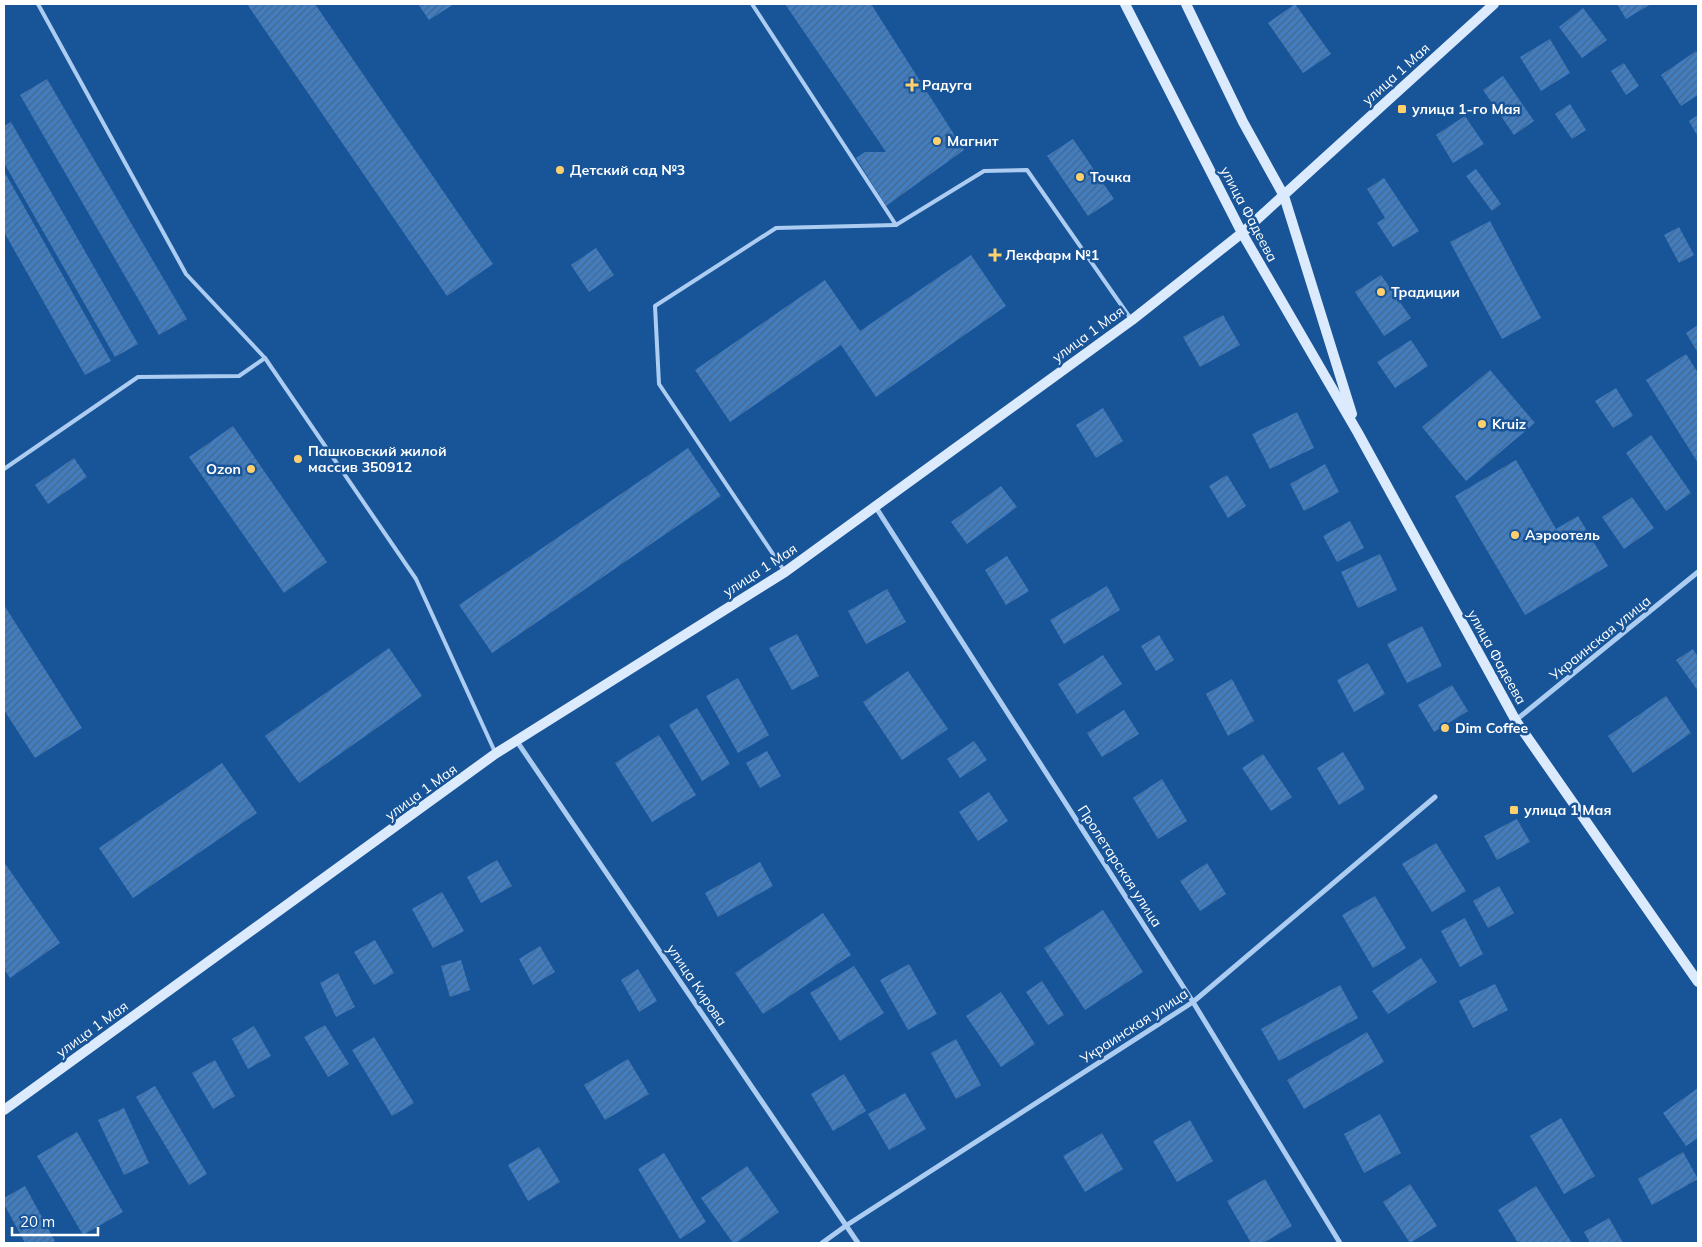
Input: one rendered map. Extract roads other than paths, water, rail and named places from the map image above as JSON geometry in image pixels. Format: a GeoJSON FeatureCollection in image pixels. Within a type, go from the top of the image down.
{"type":"FeatureCollection","features":[{"type":"Feature","properties":{"kind":"street","name":"улица Фадеева"},"geometry":{"type":"LineString","coordinates":[[1125,4],[1242,233],[1358,433],[1516,721],[1698,982]]}},
{"type":"Feature","properties":{"kind":"street","name":"улица Фадеева"},"geometry":{"type":"LineString","coordinates":[[1186,4],[1243,122],[1284,196],[1358,433]]}},
{"type":"Feature","properties":{"kind":"street","name":"улица 1 Мая"},"geometry":{"type":"LineString","coordinates":[[4,1110],[496,754],[785,572],[1132,320],[1242,233],[1494,4]]}},
{"type":"Feature","properties":{"kind":"street","name":"Пролетарская улица"},"geometry":{"type":"LineString","coordinates":[[874,506],[1193,1002],[1340,1243]]}},
{"type":"Feature","properties":{"kind":"street","name":"Украинская улица"},"geometry":{"type":"LineString","coordinates":[[1516,721],[1698,572]]}},
{"type":"Feature","properties":{"kind":"street","name":"улица Кирова"},"geometry":{"type":"LineString","coordinates":[[516,740],[858,1243]]}},
{"type":"Feature","properties":{"kind":"street","name":"Украинская улица"},"geometry":{"type":"LineString","coordinates":[[822,1243],[1193,1002],[1435,797]]}},
{"type":"Feature","properties":{"kind":"lane"},"geometry":{"type":"LineString","coordinates":[[38,4],[186,274],[265,358],[416,579],[496,754]]}},
{"type":"Feature","properties":{"kind":"lane"},"geometry":{"type":"LineString","coordinates":[[752,4],[896,226]]}},
{"type":"Feature","properties":{"kind":"lane"},"geometry":{"type":"LineString","coordinates":[[785,572],[659,384],[655,306],[776,228],[896,226],[984,171],[1027,170],[1132,320]]}},
{"type":"Feature","properties":{"kind":"lane"},"geometry":{"type":"LineString","coordinates":[[4,469],[138,377],[239,376],[265,358]]}},
{"type":"Feature","properties":{"kind":"place","name":"Радуга"},"geometry":{"type":"Point","coordinates":[912,85]}},
{"type":"Feature","properties":{"kind":"place","name":"улица 1-го Мая"},"geometry":{"type":"Point","coordinates":[1402,109]}},
{"type":"Feature","properties":{"kind":"place","name":"Магнит"},"geometry":{"type":"Point","coordinates":[937,141]}},
{"type":"Feature","properties":{"kind":"place","name":"Детский сад №3"},"geometry":{"type":"Point","coordinates":[560,170]}},
{"type":"Feature","properties":{"kind":"place","name":"Точка"},"geometry":{"type":"Point","coordinates":[1080,177]}},
{"type":"Feature","properties":{"kind":"place","name":"Лекфарм №1"},"geometry":{"type":"Point","coordinates":[995,255]}},
{"type":"Feature","properties":{"kind":"place","name":"Традиции"},"geometry":{"type":"Point","coordinates":[1381,292]}},
{"type":"Feature","properties":{"kind":"place","name":"Kruiz"},"geometry":{"type":"Point","coordinates":[1482,424]}},
{"type":"Feature","properties":{"kind":"place","name":"Пашковский жилой массив 350912"},"geometry":{"type":"Point","coordinates":[298,459]}},
{"type":"Feature","properties":{"kind":"place","name":"Ozon"},"geometry":{"type":"Point","coordinates":[251,469]}},
{"type":"Feature","properties":{"kind":"place","name":"Аэроотель"},"geometry":{"type":"Point","coordinates":[1515,535]}},
{"type":"Feature","properties":{"kind":"place","name":"Dim Coffee"},"geometry":{"type":"Point","coordinates":[1445,728]}},
{"type":"Feature","properties":{"kind":"place","name":"улица 1 Мая"},"geometry":{"type":"Point","coordinates":[1514,810]}}]}
